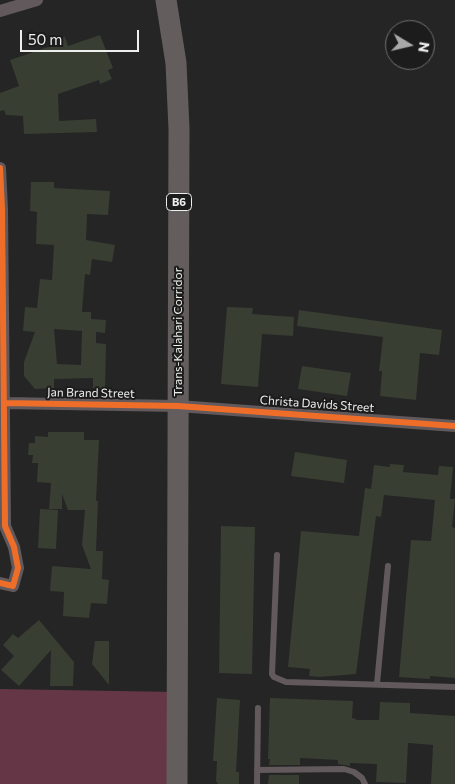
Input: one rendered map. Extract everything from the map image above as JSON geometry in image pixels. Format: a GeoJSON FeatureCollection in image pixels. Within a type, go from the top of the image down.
{"type":"FeatureCollection","features":[{"type":"Feature","properties":{"kind":"highway","name":"Trans-Kalahari Corridor"},"geometry":{"type":"LineString","coordinates":[[166,0],[176,63],[179,129],[177,784]]}},
{"type":"Feature","properties":{"kind":"street"},"geometry":{"type":"LineString","coordinates":[[0,11],[37,0]]}},
{"type":"Feature","properties":{"kind":"street"},"geometry":{"type":"LineString","coordinates":[[0,171],[4,403],[3,527],[14,547],[18,568],[13,586],[0,583]]}},
{"type":"Feature","properties":{"kind":"street","name":"Jan Brand Street"},"geometry":{"type":"LineString","coordinates":[[4,403],[178,406]]}},
{"type":"Feature","properties":{"kind":"street","name":"Christa Davids Street"},"geometry":{"type":"LineString","coordinates":[[178,406],[455,426]]}},
{"type":"Feature","properties":{"kind":"lane"},"geometry":{"type":"LineString","coordinates":[[278,555],[272,674],[278,679],[286,682],[455,687]]}},
{"type":"Feature","properties":{"kind":"lane"},"geometry":{"type":"LineString","coordinates":[[377,684],[388,566]]}},
{"type":"Feature","properties":{"kind":"lane"},"geometry":{"type":"LineString","coordinates":[[257,784],[258,708]]}},
{"type":"Feature","properties":{"kind":"lane"},"geometry":{"type":"LineString","coordinates":[[258,770],[344,769],[354,772],[362,778],[365,784]]}},
{"type":"Feature","properties":{"kind":"shaded area"},"geometry":{"type":"Polygon","coordinates":[[[0,689],[177,692],[175,784],[0,784],[0,689]]]}},
{"type":"Feature","properties":{"kind":"building"},"geometry":{"type":"Polygon","coordinates":[[[100,35],[113,68],[108,70],[112,79],[100,84],[99,80],[58,94],[59,121],[96,119],[97,132],[24,134],[23,116],[6,115],[4,110],[0,111],[0,93],[19,86],[10,60],[54,45],[52,41],[65,37],[68,46],[100,35]]]}},
{"type":"Feature","properties":{"kind":"building"},"geometry":{"type":"Polygon","coordinates":[[[31,182],[54,182],[54,188],[110,191],[108,215],[87,214],[86,240],[115,245],[112,262],[92,259],[90,275],[85,274],[82,312],[91,312],[91,319],[106,320],[105,333],[96,332],[96,343],[106,344],[105,389],[93,388],[93,378],[54,379],[54,388],[35,389],[24,376],[24,362],[35,332],[23,331],[25,307],[37,308],[40,279],[52,280],[54,245],[36,244],[37,212],[30,211],[31,182]],[[54,329],[57,364],[81,365],[82,331],[54,329]]]}},
{"type":"Feature","properties":{"kind":"building"},"geometry":{"type":"Polygon","coordinates":[[[227,307],[253,308],[252,314],[294,317],[293,336],[262,334],[258,387],[221,384],[227,307]]]}},
{"type":"Feature","properties":{"kind":"building"},"geometry":{"type":"Polygon","coordinates":[[[299,310],[442,330],[439,355],[420,353],[416,400],[380,396],[382,371],[379,371],[383,337],[297,326],[299,310]]]}},
{"type":"Feature","properties":{"kind":"building"},"geometry":{"type":"Polygon","coordinates":[[[302,366],[351,373],[347,396],[298,389],[302,366]]]}},
{"type":"Feature","properties":{"kind":"building"},"geometry":{"type":"Polygon","coordinates":[[[48,432],[84,432],[84,440],[99,440],[96,551],[103,551],[102,579],[109,580],[107,604],[91,603],[89,618],[63,616],[64,592],[50,591],[52,566],[91,569],[82,545],[85,510],[68,510],[62,494],[62,509],[49,509],[51,483],[37,482],[38,463],[32,463],[33,455],[28,455],[29,443],[35,443],[35,436],[48,437],[48,432]]]}},
{"type":"Feature","properties":{"kind":"building"},"geometry":{"type":"Polygon","coordinates":[[[295,452],[347,460],[344,483],[291,476],[295,452]]]}},
{"type":"Feature","properties":{"kind":"building"},"geometry":{"type":"Polygon","coordinates":[[[390,464],[404,465],[403,472],[438,475],[439,466],[453,467],[450,499],[455,499],[452,527],[455,528],[455,678],[430,676],[430,679],[399,677],[411,540],[431,541],[435,500],[384,495],[381,517],[376,516],[356,674],[309,676],[310,669],[288,667],[301,531],[359,536],[365,488],[371,489],[374,465],[390,467],[390,464]]]}},
{"type":"Feature","properties":{"kind":"building"},"geometry":{"type":"Polygon","coordinates":[[[40,509],[58,510],[56,549],[38,548],[40,509]]]}},
{"type":"Feature","properties":{"kind":"building"},"geometry":{"type":"Polygon","coordinates":[[[221,526],[255,527],[252,674],[219,673],[221,526]]]}},
{"type":"Feature","properties":{"kind":"building"},"geometry":{"type":"Polygon","coordinates":[[[39,620],[74,662],[73,686],[50,686],[51,650],[19,686],[1,670],[14,656],[3,645],[13,634],[18,638],[39,620]]]}},
{"type":"Feature","properties":{"kind":"building"},"geometry":{"type":"Polygon","coordinates":[[[95,641],[109,641],[109,685],[92,664],[95,641]]]}},
{"type":"Feature","properties":{"kind":"building"},"geometry":{"type":"Polygon","coordinates":[[[217,698],[240,700],[236,772],[239,772],[239,784],[217,784],[218,782],[216,782],[217,761],[213,761],[217,698]]]}},
{"type":"Feature","properties":{"kind":"building"},"geometry":{"type":"Polygon","coordinates":[[[270,698],[353,701],[352,718],[356,720],[379,720],[380,702],[410,703],[410,713],[455,716],[455,784],[431,784],[433,745],[408,743],[406,783],[376,782],[377,764],[350,763],[350,766],[338,764],[338,760],[300,758],[300,765],[269,765],[270,698]]]}},
{"type":"Feature","properties":{"kind":"building"},"geometry":{"type":"Polygon","coordinates":[[[269,775],[299,775],[299,784],[268,784],[269,775]]]}},
{"type":"Feature","properties":{"kind":"cycle path"},"geometry":{"type":"LineString","coordinates":[[0,168],[5,526],[14,547],[18,568],[13,586],[0,583]]}},
{"type":"Feature","properties":{"kind":"cycle path"},"geometry":{"type":"LineString","coordinates":[[4,403],[178,406],[455,426]]}}]}
